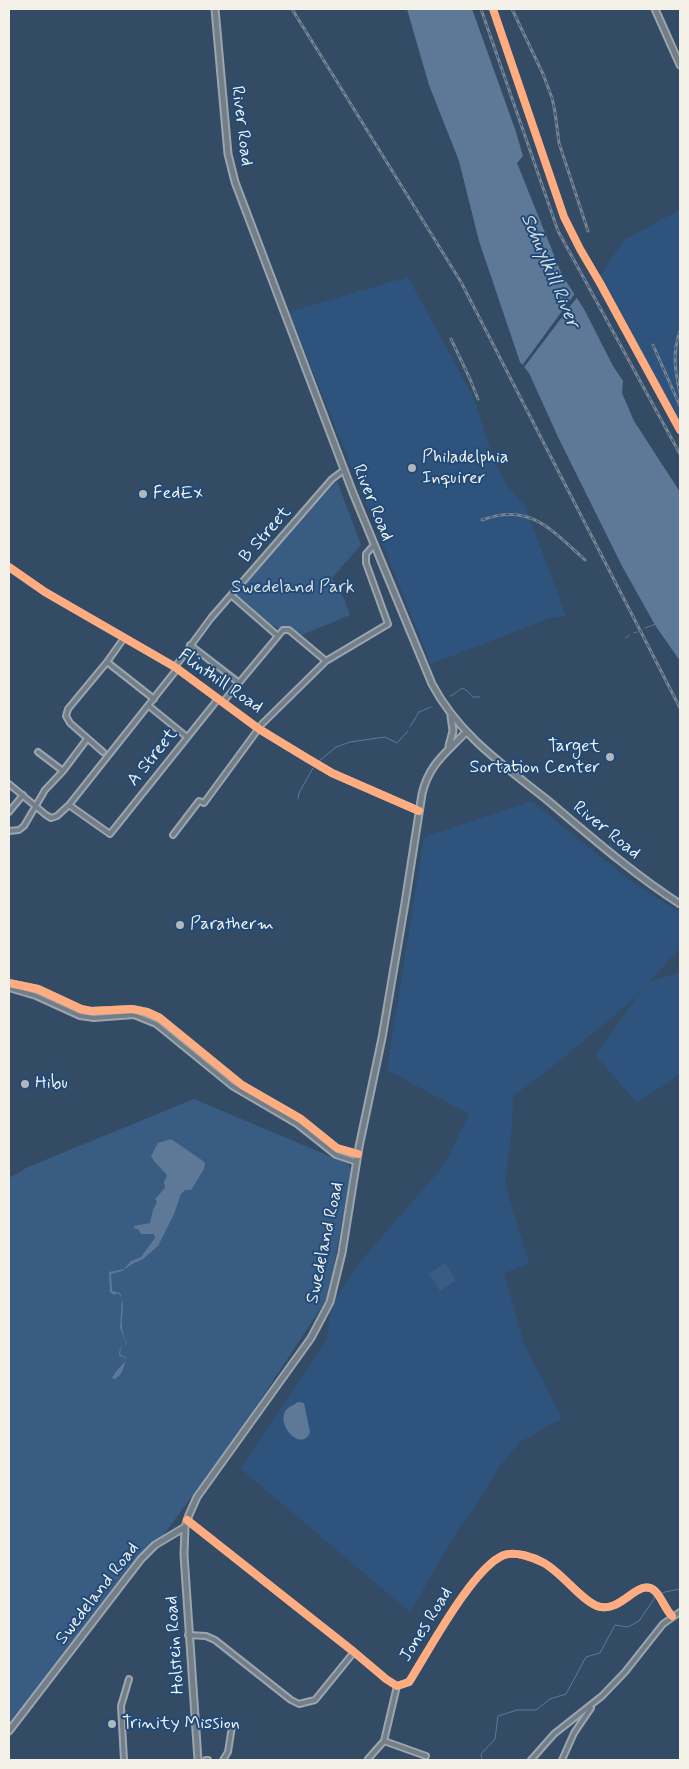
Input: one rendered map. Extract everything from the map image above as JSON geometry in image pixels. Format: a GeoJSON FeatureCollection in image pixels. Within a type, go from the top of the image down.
{"type":"FeatureCollection","features":[{"type":"Feature","properties":{"kind":"main road","name":"River Road"},"geometry":{"type":"LineString","coordinates":[[215,9],[230,160],[247,215],[344,470],[428,676],[450,713],[481,747],[600,846],[680,904]]}},
{"type":"Feature","properties":{"kind":"main road"},"geometry":{"type":"LineString","coordinates":[[655,9],[680,65]]}},
{"type":"Feature","properties":{"kind":"main road"},"geometry":{"type":"LineString","coordinates":[[449,748],[453,734],[450,713]]}},
{"type":"Feature","properties":{"kind":"main road","name":"Swedeland Road"},"geometry":{"type":"LineString","coordinates":[[9,1731],[144,1556],[164,1539],[185,1527],[192,1506],[204,1486],[311,1338],[326,1310],[333,1292],[342,1253],[358,1154],[382,1038],[406,903],[423,788],[427,777],[437,761],[466,732]]}},
{"type":"Feature","properties":{"kind":"main road","name":"Holstein Road"},"geometry":{"type":"LineString","coordinates":[[185,1527],[184,1555],[188,1635],[198,1760]]}},
{"type":"Feature","properties":{"kind":"street","name":"B Street"},"geometry":{"type":"LineString","coordinates":[[69,805],[149,706],[190,645],[231,595],[332,479],[344,470]]}},
{"type":"Feature","properties":{"kind":"street"},"geometry":{"type":"LineString","coordinates":[[173,835],[199,801],[204,803],[259,729],[326,661],[388,624],[366,563],[367,552],[374,545]]}},
{"type":"Feature","properties":{"kind":"street","name":"Flinthill Road"},"geometry":{"type":"LineString","coordinates":[[9,567],[45,592],[176,668],[259,729],[332,773],[419,811]]}},
{"type":"Feature","properties":{"kind":"street"},"geometry":{"type":"LineString","coordinates":[[231,595],[278,636]]}},
{"type":"Feature","properties":{"kind":"street"},"geometry":{"type":"LineString","coordinates":[[223,702],[283,630],[289,630],[326,661]]}},
{"type":"Feature","properties":{"kind":"street"},"geometry":{"type":"LineString","coordinates":[[102,752],[70,723],[66,716],[68,709],[107,662],[124,638]]}},
{"type":"Feature","properties":{"kind":"street"},"geometry":{"type":"LineString","coordinates":[[190,645],[238,682]]}},
{"type":"Feature","properties":{"kind":"street"},"geometry":{"type":"LineString","coordinates":[[107,662],[154,699]]}},
{"type":"Feature","properties":{"kind":"street","name":"A Street"},"geometry":{"type":"LineString","coordinates":[[69,805],[110,834],[218,699]]}},
{"type":"Feature","properties":{"kind":"street"},"geometry":{"type":"LineString","coordinates":[[149,706],[187,736]]}},
{"type":"Feature","properties":{"kind":"street"},"geometry":{"type":"LineString","coordinates":[[9,831],[19,830],[24,826],[45,790],[63,771],[87,739]]}},
{"type":"Feature","properties":{"kind":"street"},"geometry":{"type":"LineString","coordinates":[[38,752],[63,771]]}},
{"type":"Feature","properties":{"kind":"street"},"geometry":{"type":"LineString","coordinates":[[9,784],[51,818],[57,816],[69,805]]}},
{"type":"Feature","properties":{"kind":"street"},"geometry":{"type":"LineString","coordinates":[[9,812],[23,795]]}},
{"type":"Feature","properties":{"kind":"street"},"geometry":{"type":"LineString","coordinates":[[9,983],[38,989],[81,1009],[91,1011],[132,1009],[147,1012],[160,1018],[236,1081],[301,1119],[337,1148],[358,1154]]}},
{"type":"Feature","properties":{"kind":"street"},"geometry":{"type":"LineString","coordinates":[[9,988],[36,996],[80,1016],[94,1018],[131,1015],[151,1021],[169,1032],[232,1086],[297,1124],[336,1155],[357,1162]]}},
{"type":"Feature","properties":{"kind":"street","name":"Jones Road"},"geometry":{"type":"LineString","coordinates":[[187,1520],[397,1686],[409,1682],[471,1584],[495,1559],[504,1555],[518,1554],[543,1563],[559,1574],[596,1606],[614,1606],[638,1589],[646,1588],[656,1592],[672,1616]]}},
{"type":"Feature","properties":{"kind":"street"},"geometry":{"type":"LineString","coordinates":[[531,1760],[554,1734],[592,1706],[624,1672],[663,1624],[680,1612]]}},
{"type":"Feature","properties":{"kind":"street"},"geometry":{"type":"LineString","coordinates":[[188,1635],[206,1636],[215,1640],[291,1700],[299,1704],[316,1700],[354,1652]]}},
{"type":"Feature","properties":{"kind":"street"},"geometry":{"type":"LineString","coordinates":[[124,1760],[121,1706],[129,1679]]}},
{"type":"Feature","properties":{"kind":"street"},"geometry":{"type":"LineString","coordinates":[[368,1759],[384,1741],[397,1686]]}},
{"type":"Feature","properties":{"kind":"street"},"geometry":{"type":"LineString","coordinates":[[562,1760],[574,1733],[592,1706]]}},
{"type":"Feature","properties":{"kind":"street"},"geometry":{"type":"LineString","coordinates":[[223,1760],[228,1752],[232,1726]]}},
{"type":"Feature","properties":{"kind":"street"},"geometry":{"type":"LineString","coordinates":[[384,1741],[426,1756]]}},
{"type":"Feature","properties":{"kind":"shaded area"},"geometry":{"type":"Polygon","coordinates":[[[680,210],[680,428],[634,345],[600,276],[624,240],[680,210]]]}},
{"type":"Feature","properties":{"kind":"shaded area"},"geometry":{"type":"Polygon","coordinates":[[[408,277],[474,399],[495,463],[507,486],[525,506],[566,616],[553,617],[431,664],[289,312],[408,277]]]}},
{"type":"Feature","properties":{"kind":"shaded area"},"geometry":{"type":"Polygon","coordinates":[[[531,801],[633,883],[680,912],[680,948],[649,982],[680,972],[680,1073],[637,1102],[595,1055],[642,990],[635,998],[558,1062],[513,1096],[512,1127],[505,1184],[529,1264],[504,1273],[524,1344],[562,1418],[520,1442],[499,1467],[466,1521],[462,1523],[410,1612],[241,1469],[327,1339],[329,1318],[336,1298],[360,1262],[445,1164],[469,1114],[387,1070],[424,837],[531,801]]]}},
{"type":"Feature","properties":{"kind":"green space","name":"Swedeland Park"},"geometry":{"type":"Polygon","coordinates":[[[337,481],[361,545],[332,578],[344,599],[350,615],[302,635],[290,627],[278,628],[267,622],[235,595],[337,481]]]}},
{"type":"Feature","properties":{"kind":"green space"},"geometry":{"type":"Polygon","coordinates":[[[194,1099],[348,1164],[352,1169],[328,1297],[246,1422],[168,1529],[9,1725],[9,1178],[28,1167],[194,1099]]]}},
{"type":"Feature","properties":{"kind":"green space"},"geometry":{"type":"Polygon","coordinates":[[[445,1263],[456,1280],[440,1291],[429,1274],[445,1263]]]}},
{"type":"Feature","properties":{"kind":"water","name":"Schuylkill River"},"geometry":{"type":"Polygon","coordinates":[[[407,9],[472,9],[523,156],[517,163],[562,275],[584,309],[613,366],[623,381],[622,393],[634,421],[680,492],[680,661],[655,625],[622,566],[558,437],[529,373],[520,362],[479,241],[459,161],[429,85],[407,9]]]}},
{"type":"Feature","properties":{"kind":"water"},"geometry":{"type":"Polygon","coordinates":[[[171,1139],[203,1161],[205,1163],[204,1169],[191,1190],[185,1190],[181,1194],[174,1214],[158,1246],[143,1259],[122,1271],[111,1274],[112,1291],[120,1293],[122,1298],[118,1293],[114,1295],[110,1292],[109,1272],[124,1269],[131,1261],[141,1257],[155,1238],[154,1234],[141,1234],[134,1226],[150,1223],[157,1202],[155,1199],[165,1188],[164,1182],[167,1175],[151,1156],[158,1143],[171,1139]]]}},
{"type":"Feature","properties":{"kind":"water"},"geometry":{"type":"Polygon","coordinates":[[[122,1298],[122,1329],[127,1343],[125,1346],[126,1343],[120,1328],[122,1298]]]}},
{"type":"Feature","properties":{"kind":"water"},"geometry":{"type":"Polygon","coordinates":[[[125,1361],[120,1375],[115,1379],[112,1378],[116,1372],[125,1361]]]}},
{"type":"Feature","properties":{"kind":"water"},"geometry":{"type":"Polygon","coordinates":[[[298,1402],[304,1403],[310,1432],[307,1438],[302,1440],[292,1436],[283,1418],[287,1409],[298,1402]]]}},
{"type":"Feature","properties":{"kind":"pier"},"geometry":{"type":"Polygon","coordinates":[[[576,292],[578,296],[522,370],[521,367],[576,292]]]}},
{"type":"Feature","properties":{"kind":"waterway"},"geometry":{"type":"LineString","coordinates":[[645,628],[656,624]]}},
{"type":"Feature","properties":{"kind":"waterway"},"geometry":{"type":"LineString","coordinates":[[626,638],[629,635]]}},
{"type":"Feature","properties":{"kind":"waterway"},"geometry":{"type":"LineString","coordinates":[[450,696],[463,689],[473,697],[480,697]]}},
{"type":"Feature","properties":{"kind":"waterway"},"geometry":{"type":"LineString","coordinates":[[410,727],[419,712],[431,707]]}},
{"type":"Feature","properties":{"kind":"waterway"},"geometry":{"type":"LineString","coordinates":[[318,762],[336,747],[350,742],[385,737],[397,743],[408,731]]}},
{"type":"Feature","properties":{"kind":"waterway"},"geometry":{"type":"LineString","coordinates":[[298,799],[299,793],[313,768]]}},
{"type":"Feature","properties":{"kind":"waterway"},"geometry":{"type":"LineString","coordinates":[[482,1760],[481,1754],[495,1739],[498,1716],[517,1710],[536,1710],[550,1699],[566,1694],[586,1657],[600,1653],[615,1625],[628,1627],[639,1621],[656,1596],[680,1589]]}},
{"type":"Feature","properties":{"kind":"railway"},"geometry":{"type":"LineString","coordinates":[[292,9],[461,282],[680,708]]}},
{"type":"Feature","properties":{"kind":"railway"},"geometry":{"type":"LineString","coordinates":[[481,9],[558,231],[680,454]]}},
{"type":"Feature","properties":{"kind":"railway"},"geometry":{"type":"LineString","coordinates":[[512,9],[543,74],[552,98],[559,143],[588,231]]}},
{"type":"Feature","properties":{"kind":"railway"},"geometry":{"type":"LineString","coordinates":[[680,331],[677,339],[675,362],[680,393]]}},
{"type":"Feature","properties":{"kind":"railway"},"geometry":{"type":"LineString","coordinates":[[451,339],[478,399]]}},
{"type":"Feature","properties":{"kind":"railway"},"geometry":{"type":"LineString","coordinates":[[653,345],[680,406]]}},
{"type":"Feature","properties":{"kind":"railway"},"geometry":{"type":"LineString","coordinates":[[482,520],[499,515],[513,514],[527,517],[550,529],[585,560]]}},
{"type":"Feature","properties":{"kind":"cycle path"},"geometry":{"type":"LineString","coordinates":[[493,9],[564,217],[680,430]]}},
{"type":"Feature","properties":{"kind":"cycle path"},"geometry":{"type":"LineString","coordinates":[[9,567],[45,592],[175,667],[259,729],[305,757],[332,773],[419,811]]}},
{"type":"Feature","properties":{"kind":"cycle path"},"geometry":{"type":"LineString","coordinates":[[9,983],[38,989],[81,1009],[91,1011],[132,1009],[147,1012],[160,1018],[242,1085],[301,1119],[337,1148],[358,1154]]}},
{"type":"Feature","properties":{"kind":"cycle path"},"geometry":{"type":"LineString","coordinates":[[187,1520],[397,1686],[409,1682],[465,1593],[492,1563],[504,1555],[524,1555],[544,1563],[558,1573],[584,1598],[597,1606],[606,1607],[614,1605],[642,1588],[649,1588],[655,1591],[672,1616]]}},
{"type":"Feature","properties":{"kind":"place","name":"Philadelphia Inquirer"},"geometry":{"type":"Point","coordinates":[412,468]}},
{"type":"Feature","properties":{"kind":"place","name":"FedEx"},"geometry":{"type":"Point","coordinates":[143,494]}},
{"type":"Feature","properties":{"kind":"place","name":"Target Sortation Center"},"geometry":{"type":"Point","coordinates":[610,757]}},
{"type":"Feature","properties":{"kind":"place","name":"Paratherm"},"geometry":{"type":"Point","coordinates":[180,925]}},
{"type":"Feature","properties":{"kind":"place","name":"Hibu"},"geometry":{"type":"Point","coordinates":[25,1084]}},
{"type":"Feature","properties":{"kind":"place","name":"Trinity Mission"},"geometry":{"type":"Point","coordinates":[112,1724]}}]}
